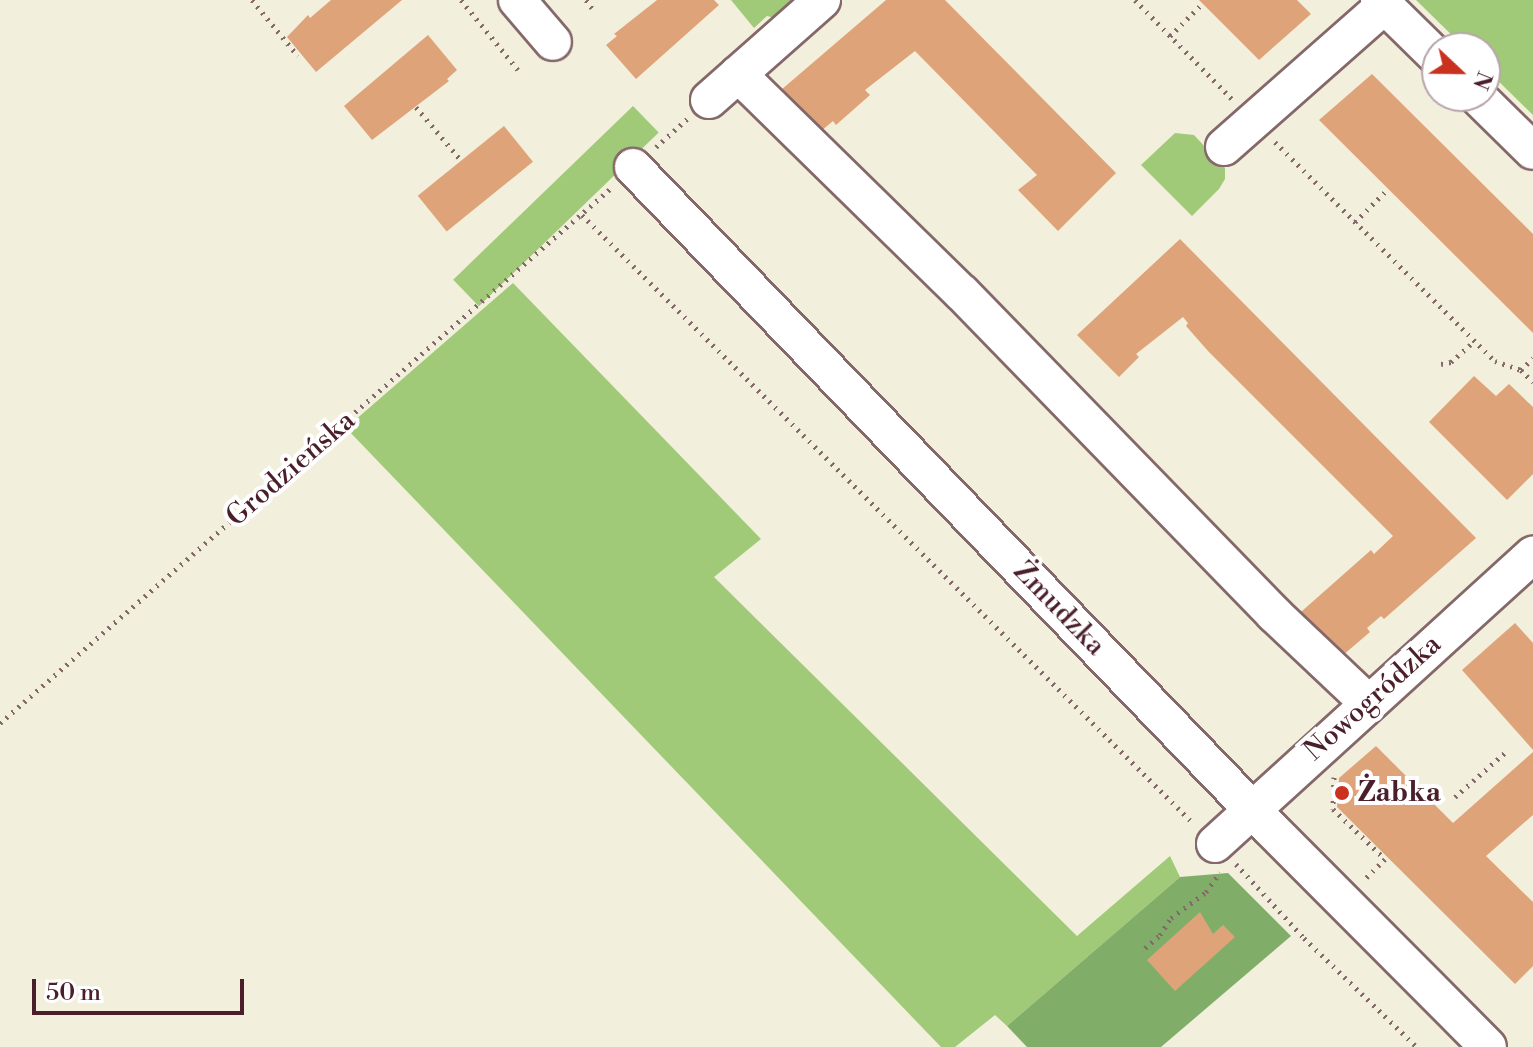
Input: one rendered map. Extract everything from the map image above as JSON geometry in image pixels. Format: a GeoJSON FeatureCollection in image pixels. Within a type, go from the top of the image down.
{"type":"FeatureCollection","features":[{"type":"Feature","properties":{"kind":"street"},"geometry":{"type":"LineString","coordinates":[[517,0],[553,42]]}},
{"type":"Feature","properties":{"kind":"street"},"geometry":{"type":"LineString","coordinates":[[709,100],[822,0]]}},
{"type":"Feature","properties":{"kind":"street"},"geometry":{"type":"LineString","coordinates":[[1224,147],[1382,3],[1421,41]]}},
{"type":"Feature","properties":{"kind":"street"},"geometry":{"type":"LineString","coordinates":[[738,74],[973,304],[1274,614],[1368,703]]}},
{"type":"Feature","properties":{"kind":"street"},"geometry":{"type":"LineString","coordinates":[[1493,112],[1533,151]]}},
{"type":"Feature","properties":{"kind":"street","name":"Żmudzka"},"geometry":{"type":"LineString","coordinates":[[633,167],[1252,810],[1488,1047]]}},
{"type":"Feature","properties":{"kind":"street","name":"Nowogródzka"},"geometry":{"type":"LineString","coordinates":[[1224,852],[1252,810],[1533,555]]}},
{"type":"Feature","properties":{"kind":"path"},"geometry":{"type":"LineString","coordinates":[[252,0],[298,56]]}},
{"type":"Feature","properties":{"kind":"path"},"geometry":{"type":"LineString","coordinates":[[461,0],[518,70]]}},
{"type":"Feature","properties":{"kind":"path"},"geometry":{"type":"LineString","coordinates":[[586,0],[592,8]]}},
{"type":"Feature","properties":{"kind":"path"},"geometry":{"type":"LineString","coordinates":[[1135,0],[1238,105]]}},
{"type":"Feature","properties":{"kind":"path"},"geometry":{"type":"LineString","coordinates":[[1170,36],[1200,6]]}},
{"type":"Feature","properties":{"kind":"path"},"geometry":{"type":"LineString","coordinates":[[416,107],[460,159]]}},
{"type":"Feature","properties":{"kind":"path"},"geometry":{"type":"LineString","coordinates":[[1276,131],[1269,137],[1474,341],[1495,361],[1521,370],[1533,382]]}},
{"type":"Feature","properties":{"kind":"path"},"geometry":{"type":"LineString","coordinates":[[1355,222],[1385,192]]}},
{"type":"Feature","properties":{"kind":"path","name":"Grodzieńska"},"geometry":{"type":"LineString","coordinates":[[0,723],[582,215],[1224,852]]}},
{"type":"Feature","properties":{"kind":"path"},"geometry":{"type":"LineString","coordinates":[[1441,364],[1451,362],[1474,341]]}},
{"type":"Feature","properties":{"kind":"path"},"geometry":{"type":"LineString","coordinates":[[1521,370],[1533,358]]}},
{"type":"Feature","properties":{"kind":"path"},"geometry":{"type":"LineString","coordinates":[[1455,797],[1508,750]]}},
{"type":"Feature","properties":{"kind":"path"},"geometry":{"type":"LineString","coordinates":[[1334,775],[1333,809],[1385,859],[1366,878]]}},
{"type":"Feature","properties":{"kind":"path"},"geometry":{"type":"LineString","coordinates":[[1145,948],[1160,935],[1171,918],[1206,892],[1224,852],[1304,938],[1417,1047]]}},
{"type":"Feature","properties":{"kind":"green space"},"geometry":{"type":"Polygon","coordinates":[[[731,0],[806,0],[782,20],[767,16],[754,28],[731,0]]]}},
{"type":"Feature","properties":{"kind":"green space"},"geometry":{"type":"Polygon","coordinates":[[[1416,0],[1533,0],[1533,115],[1501,84],[1501,32],[1449,32],[1416,0]]]}},
{"type":"Feature","properties":{"kind":"green space"},"geometry":{"type":"Polygon","coordinates":[[[633,106],[659,133],[479,306],[453,280],[633,106]]]}},
{"type":"Feature","properties":{"kind":"green space"},"geometry":{"type":"Polygon","coordinates":[[[1175,133],[1194,135],[1225,168],[1225,179],[1219,189],[1192,216],[1141,165],[1175,133]]]}},
{"type":"Feature","properties":{"kind":"green space"},"geometry":{"type":"Polygon","coordinates":[[[513,283],[761,539],[714,577],[1077,936],[1170,856],[1180,877],[1007,1026],[995,1015],[955,1047],[941,1047],[346,428],[513,283]]]}},
{"type":"Feature","properties":{"kind":"green space"},"geometry":{"type":"Polygon","coordinates":[[[1228,873],[1291,936],[1161,1047],[1027,1047],[1007,1026],[1180,877],[1228,873]]]}},
{"type":"Feature","properties":{"kind":"building"},"geometry":{"type":"Polygon","coordinates":[[[331,0],[402,0],[316,72],[287,37],[308,15],[310,18],[331,0]]]}},
{"type":"Feature","properties":{"kind":"building"},"geometry":{"type":"Polygon","coordinates":[[[657,0],[714,0],[719,5],[636,79],[606,45],[617,36],[614,34],[657,0]]]}},
{"type":"Feature","properties":{"kind":"building"},"geometry":{"type":"Polygon","coordinates":[[[886,0],[945,0],[1116,173],[1058,231],[1018,190],[1037,175],[915,51],[865,90],[870,95],[836,125],[833,121],[814,137],[774,96],[886,0]]]}},
{"type":"Feature","properties":{"kind":"building"},"geometry":{"type":"Polygon","coordinates":[[[1199,0],[1297,0],[1311,14],[1259,60],[1199,0]]]}},
{"type":"Feature","properties":{"kind":"building"},"geometry":{"type":"Polygon","coordinates":[[[428,35],[457,70],[447,79],[449,81],[372,140],[344,106],[428,35]]]}},
{"type":"Feature","properties":{"kind":"building"},"geometry":{"type":"Polygon","coordinates":[[[1372,74],[1533,234],[1533,333],[1319,120],[1372,74]]]}},
{"type":"Feature","properties":{"kind":"building"},"geometry":{"type":"Polygon","coordinates":[[[504,126],[533,162],[447,232],[418,196],[504,126]]]}},
{"type":"Feature","properties":{"kind":"building"},"geometry":{"type":"Polygon","coordinates":[[[1180,239],[1476,538],[1384,619],[1381,616],[1367,628],[1370,632],[1335,662],[1293,619],[1371,550],[1374,554],[1393,536],[1208,351],[1186,326],[1188,323],[1183,317],[1136,354],[1139,357],[1119,377],[1077,335],[1180,239]]]}},
{"type":"Feature","properties":{"kind":"building"},"geometry":{"type":"Polygon","coordinates":[[[1474,376],[1496,396],[1509,384],[1533,407],[1533,474],[1507,500],[1429,422],[1474,376]]]}},
{"type":"Feature","properties":{"kind":"building"},"geometry":{"type":"Polygon","coordinates":[[[1515,623],[1533,643],[1533,750],[1462,670],[1515,623]]]}},
{"type":"Feature","properties":{"kind":"building"},"geometry":{"type":"Polygon","coordinates":[[[1376,746],[1453,823],[1533,752],[1533,815],[1486,856],[1533,902],[1533,966],[1515,984],[1337,807],[1339,778],[1376,746]]]}},
{"type":"Feature","properties":{"kind":"building"},"geometry":{"type":"Polygon","coordinates":[[[1200,912],[1213,934],[1223,925],[1235,937],[1175,991],[1147,960],[1200,912]]]}},
{"type":"Feature","properties":{"kind":"place","name":"Żabka"},"geometry":{"type":"Point","coordinates":[1342,793]}}]}
